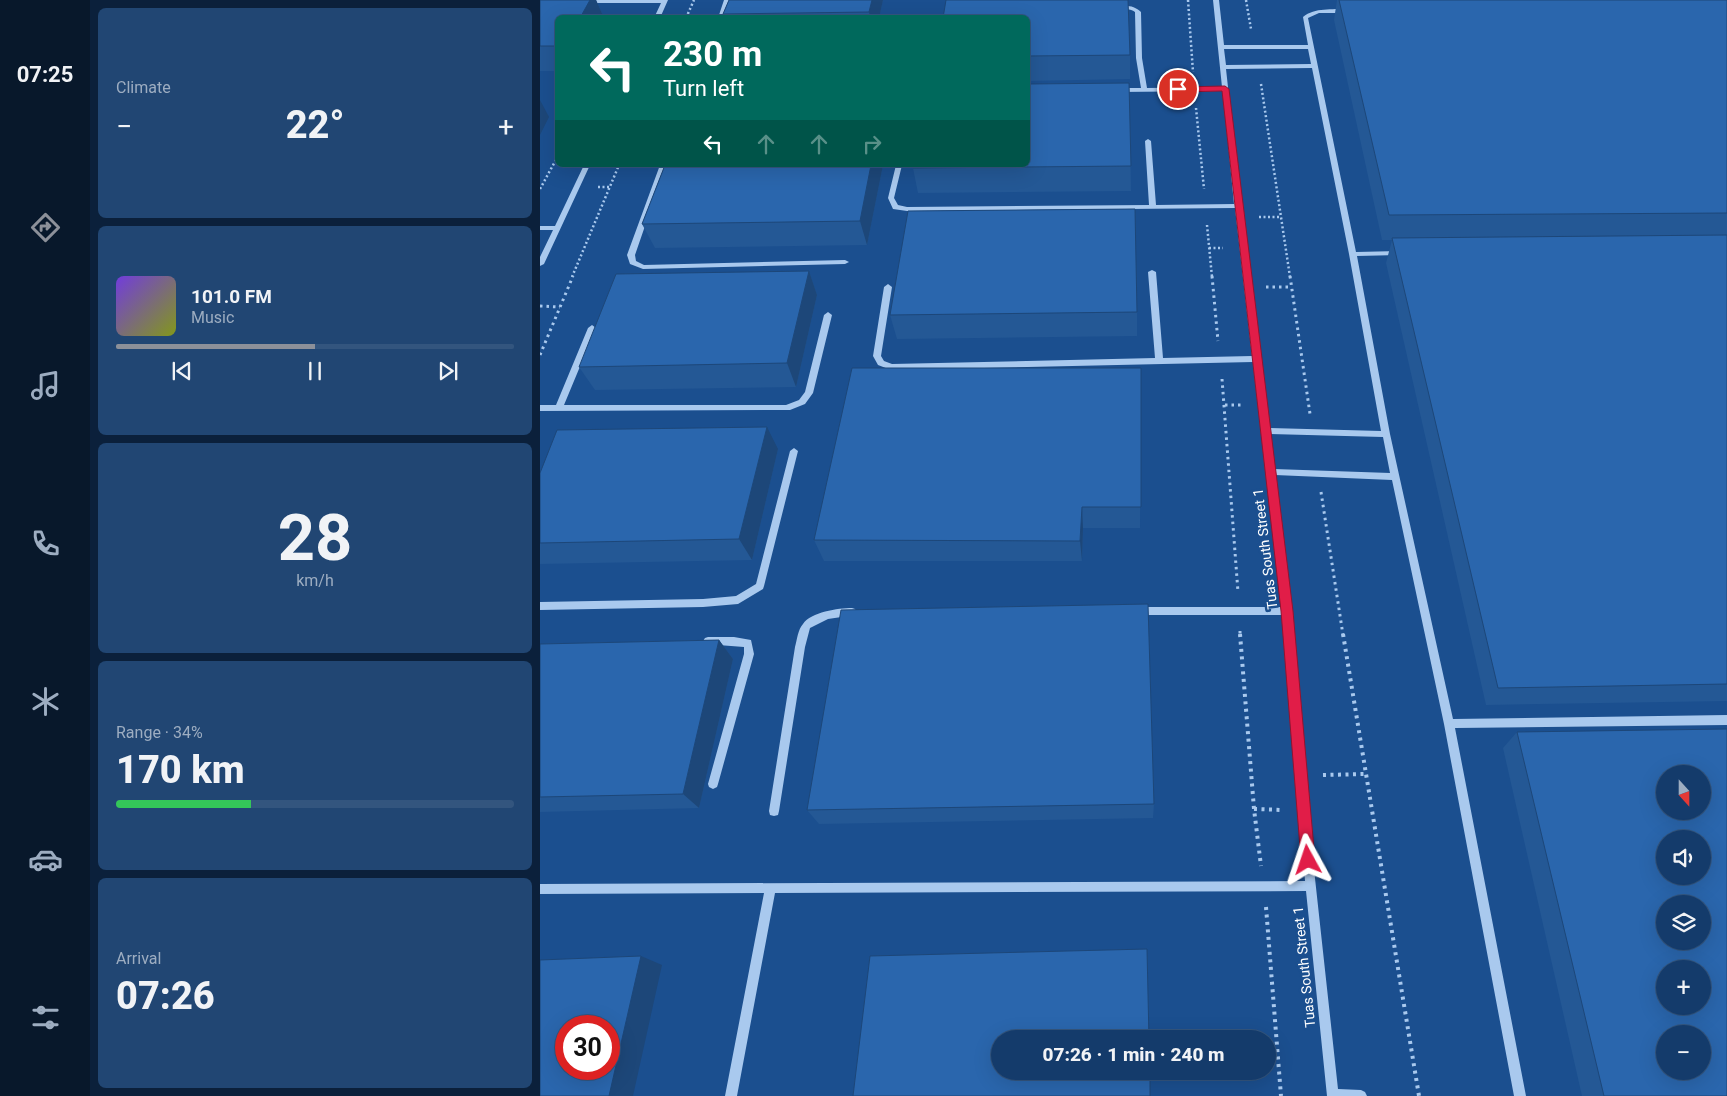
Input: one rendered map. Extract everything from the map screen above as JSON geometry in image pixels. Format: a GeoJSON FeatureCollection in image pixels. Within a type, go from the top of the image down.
{"type":"FeatureCollection","features":[{"type":"Feature","properties":{"kind":"street"},"geometry":{"type":"LineString","coordinates":[[577,1],[665,0],[658,15]]}},
{"type":"Feature","properties":{"kind":"street"},"geometry":{"type":"LineString","coordinates":[[722,15],[727,0]]}},
{"type":"Feature","properties":{"kind":"street","name":"Tuas South Street 1"},"geometry":{"type":"LineString","coordinates":[[1216,0],[1238,206],[1287,611],[1300,776],[1333,1096]]}},
{"type":"Feature","properties":{"kind":"street"},"geometry":{"type":"LineString","coordinates":[[1111,8],[1130,8],[1136,9],[1138,12],[1139,58],[1144,90]]}},
{"type":"Feature","properties":{"kind":"street"},"geometry":{"type":"LineString","coordinates":[[1351,11],[1321,12],[1307,15],[1305,18],[1353,254],[1386,434],[1449,724],[1520,1096]]}},
{"type":"Feature","properties":{"kind":"street"},"geometry":{"type":"LineString","coordinates":[[1221,47],[1311,47]]}},
{"type":"Feature","properties":{"kind":"street"},"geometry":{"type":"LineString","coordinates":[[1223,67],[1314,66]]}},
{"type":"Feature","properties":{"kind":"street"},"geometry":{"type":"LineString","coordinates":[[1115,90],[1225,89]]}},
{"type":"Feature","properties":{"kind":"street"},"geometry":{"type":"LineString","coordinates":[[1148,141],[1153,207]]}},
{"type":"Feature","properties":{"kind":"street"},"geometry":{"type":"LineString","coordinates":[[540,264],[586,167]]}},
{"type":"Feature","properties":{"kind":"street"},"geometry":{"type":"LineString","coordinates":[[662,167],[631,255],[633,262],[642,267],[845,262]]}},
{"type":"Feature","properties":{"kind":"street"},"geometry":{"type":"LineString","coordinates":[[899,167],[891,198],[895,207],[906,209],[1238,206]]}},
{"type":"Feature","properties":{"kind":"street"},"geometry":{"type":"LineString","coordinates":[[540,228],[557,228]]}},
{"type":"Feature","properties":{"kind":"street"},"geometry":{"type":"LineString","coordinates":[[1353,254],[1412,253]]}},
{"type":"Feature","properties":{"kind":"street"},"geometry":{"type":"LineString","coordinates":[[1152,272],[1158,361]]}},
{"type":"Feature","properties":{"kind":"street"},"geometry":{"type":"LineString","coordinates":[[888,287],[877,356],[881,363],[891,367],[1257,359]]}},
{"type":"Feature","properties":{"kind":"street"},"geometry":{"type":"LineString","coordinates":[[540,408],[787,408],[802,402],[809,393],[828,315]]}},
{"type":"Feature","properties":{"kind":"street"},"geometry":{"type":"LineString","coordinates":[[559,408],[592,328]]}},
{"type":"Feature","properties":{"kind":"street"},"geometry":{"type":"LineString","coordinates":[[1266,432],[1386,434]]}},
{"type":"Feature","properties":{"kind":"street"},"geometry":{"type":"LineString","coordinates":[[540,606],[703,603],[738,600],[760,586],[794,451]]}},
{"type":"Feature","properties":{"kind":"street"},"geometry":{"type":"LineString","coordinates":[[1271,472],[1395,477]]}},
{"type":"Feature","properties":{"kind":"street"},"geometry":{"type":"LineString","coordinates":[[1130,611],[1287,611]]}},
{"type":"Feature","properties":{"kind":"street"},"geometry":{"type":"LineString","coordinates":[[774,811],[800,647],[806,626],[817,618],[831,613],[861,612]]}},
{"type":"Feature","properties":{"kind":"street"},"geometry":{"type":"LineString","coordinates":[[696,642],[734,641],[748,643],[749,648],[714,784]]}},
{"type":"Feature","properties":{"kind":"street"},"geometry":{"type":"LineString","coordinates":[[1449,724],[1727,720]]}},
{"type":"Feature","properties":{"kind":"street"},"geometry":{"type":"LineString","coordinates":[[540,889],[1311,886]]}},
{"type":"Feature","properties":{"kind":"street"},"geometry":{"type":"LineString","coordinates":[[731,1096],[770,889]]}},
{"type":"Feature","properties":{"kind":"street"},"geometry":{"type":"LineString","coordinates":[[1333,1096],[1361,1096]]}},
{"type":"Feature","properties":{"kind":"path"},"geometry":{"type":"LineString","coordinates":[[687,15],[694,0]]}},
{"type":"Feature","properties":{"kind":"path"},"geometry":{"type":"LineString","coordinates":[[1188,0],[1194,89]]}},
{"type":"Feature","properties":{"kind":"path"},"geometry":{"type":"LineString","coordinates":[[1246,0],[1255,47]]}},
{"type":"Feature","properties":{"kind":"path"},"geometry":{"type":"LineString","coordinates":[[1259,66],[1312,432]]}},
{"type":"Feature","properties":{"kind":"path"},"geometry":{"type":"LineString","coordinates":[[540,189],[555,161]]}},
{"type":"Feature","properties":{"kind":"path"},"geometry":{"type":"LineString","coordinates":[[540,355],[618,167]]}},
{"type":"Feature","properties":{"kind":"path"},"geometry":{"type":"LineString","coordinates":[[540,306],[560,307]]}},
{"type":"Feature","properties":{"kind":"path"},"geometry":{"type":"LineString","coordinates":[[1318,473],[1365,774],[1419,1096]]}},
{"type":"Feature","properties":{"kind":"path"},"geometry":{"type":"LineString","coordinates":[[1300,776],[1365,774]]}},
{"type":"Feature","properties":{"kind":"path"},"geometry":{"type":"LineString","coordinates":[[1254,809],[1304,810]]}},
{"type":"Feature","properties":{"kind":"building"},"geometry":{"type":"Polygon","coordinates":[[[540,0],[590,0],[582,15],[555,15],[555,46],[540,46],[540,0]]]}},
{"type":"Feature","properties":{"kind":"building"},"geometry":{"type":"Polygon","coordinates":[[[729,0],[872,0],[869,12],[723,14],[729,0]]]}},
{"type":"Feature","properties":{"kind":"building"},"geometry":{"type":"Polygon","coordinates":[[[946,0],[1128,0],[1130,55],[1030,56],[1030,15],[944,15],[946,0]]]}},
{"type":"Feature","properties":{"kind":"building"},"geometry":{"type":"Polygon","coordinates":[[[1339,0],[1727,0],[1727,213],[1389,215],[1339,0]]]}},
{"type":"Feature","properties":{"kind":"building"},"geometry":{"type":"Polygon","coordinates":[[[1129,83],[1131,166],[1030,167],[1030,84],[1129,83]]]}},
{"type":"Feature","properties":{"kind":"building"},"geometry":{"type":"Polygon","coordinates":[[[664,167],[871,167],[860,221],[642,224],[664,167]]]}},
{"type":"Feature","properties":{"kind":"building"},"geometry":{"type":"Polygon","coordinates":[[[913,167],[1022,167],[913,168],[913,167]]]}},
{"type":"Feature","properties":{"kind":"building"},"geometry":{"type":"Polygon","coordinates":[[[1135,209],[1137,312],[890,315],[908,211],[1135,209]]]}},
{"type":"Feature","properties":{"kind":"building"},"geometry":{"type":"Polygon","coordinates":[[[1727,235],[1727,684],[1498,688],[1392,238],[1727,235]]]}},
{"type":"Feature","properties":{"kind":"building"},"geometry":{"type":"Polygon","coordinates":[[[809,271],[787,363],[579,367],[616,274],[809,271]]]}},
{"type":"Feature","properties":{"kind":"building"},"geometry":{"type":"Polygon","coordinates":[[[852,368],[1141,368],[1141,507],[1082,507],[1080,541],[814,540],[852,368]]]}},
{"type":"Feature","properties":{"kind":"building"},"geometry":{"type":"Polygon","coordinates":[[[767,427],[739,539],[540,543],[540,473],[557,430],[767,427]]]}},
{"type":"Feature","properties":{"kind":"building"},"geometry":{"type":"Polygon","coordinates":[[[1148,604],[1154,804],[807,810],[841,610],[1148,604]]]}},
{"type":"Feature","properties":{"kind":"building"},"geometry":{"type":"Polygon","coordinates":[[[719,640],[683,794],[540,797],[540,644],[719,640]]]}},
{"type":"Feature","properties":{"kind":"building"},"geometry":{"type":"Polygon","coordinates":[[[1727,729],[1727,1096],[1604,1096],[1517,732],[1727,729]]]}},
{"type":"Feature","properties":{"kind":"building"},"geometry":{"type":"Polygon","coordinates":[[[1147,949],[1149,1030],[991,1030],[991,1080],[1150,1080],[1150,1096],[853,1096],[870,956],[1147,949]]]}},
{"type":"Feature","properties":{"kind":"building"},"geometry":{"type":"Polygon","coordinates":[[[641,956],[620,1048],[620,1015],[555,1015],[555,1080],[613,1080],[609,1096],[540,1096],[540,960],[641,956]]]}},
{"type":"Feature","properties":{"kind":"route"},"geometry":{"type":"LineString","coordinates":[[1178,89],[1225,89],[1287,611],[1308,860]]}}]}
